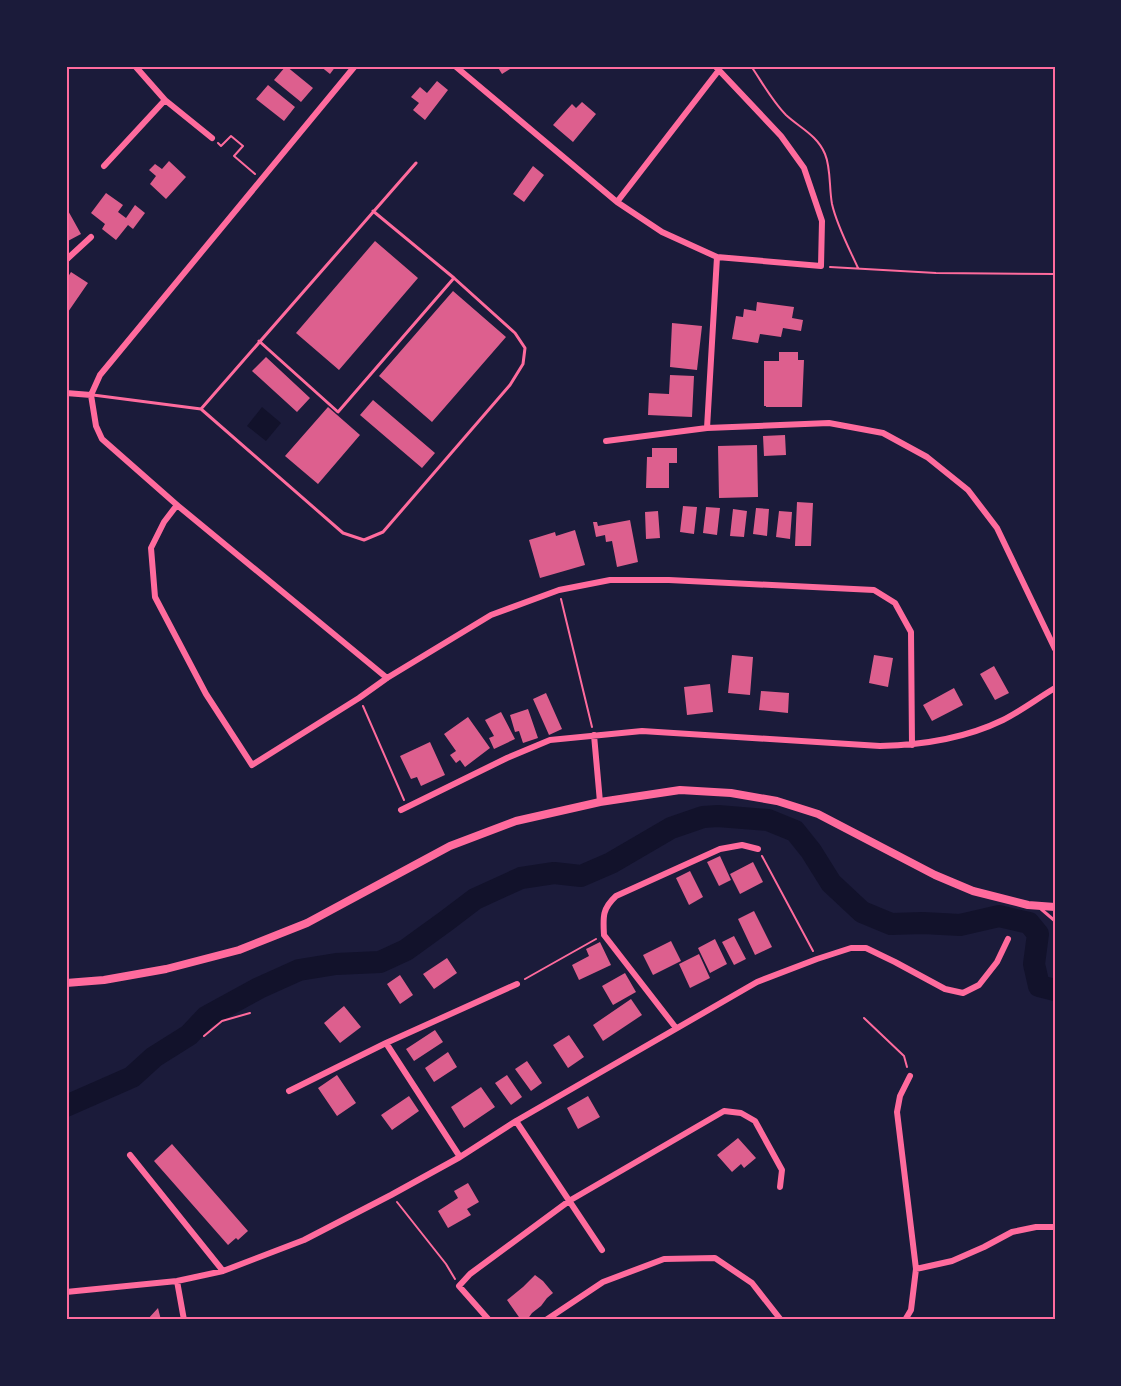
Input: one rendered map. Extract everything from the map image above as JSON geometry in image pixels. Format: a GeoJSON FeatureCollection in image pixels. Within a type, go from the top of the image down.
{"type":"FeatureCollection","features":[{"type":"Feature","properties":{"kind":"street"},"geometry":{"type":"LineString","coordinates":[[135,66],[165,100],[212,138]]}},
{"type":"Feature","properties":{"kind":"street"},"geometry":{"type":"LineString","coordinates":[[356,66],[100,375],[91,395],[96,426],[102,439],[177,505],[387,678]]}},
{"type":"Feature","properties":{"kind":"street"},"geometry":{"type":"LineString","coordinates":[[455,66],[617,202],[662,232],[717,257],[821,266],[822,221],[804,168],[781,136],[717,68],[617,202]]}},
{"type":"Feature","properties":{"kind":"street"},"geometry":{"type":"LineString","coordinates":[[104,166],[165,100]]}},
{"type":"Feature","properties":{"kind":"street"},"geometry":{"type":"LineString","coordinates":[[66,260],[91,237]]}},
{"type":"Feature","properties":{"kind":"street"},"geometry":{"type":"LineString","coordinates":[[707,428],[717,257]]}},
{"type":"Feature","properties":{"kind":"street"},"geometry":{"type":"LineString","coordinates":[[66,393],[91,395]]}},
{"type":"Feature","properties":{"kind":"street"},"geometry":{"type":"LineString","coordinates":[[606,441],[707,428],[829,423],[883,433],[927,457],[968,490],[997,528],[1055,649]]}},
{"type":"Feature","properties":{"kind":"street"},"geometry":{"type":"LineString","coordinates":[[177,505],[164,522],[151,548],[155,597],[206,694],[252,765],[387,678],[491,615],[560,590],[610,580],[669,580],[874,590],[895,603],[911,632],[912,745]]}},
{"type":"Feature","properties":{"kind":"street"},"geometry":{"type":"LineString","coordinates":[[404,808],[507,758],[550,740],[642,731],[880,746],[912,745],[959,737],[1003,720],[1055,688]]}},
{"type":"Feature","properties":{"kind":"street"},"geometry":{"type":"LineString","coordinates":[[594,735],[600,802]]}},
{"type":"Feature","properties":{"kind":"street"},"geometry":{"type":"LineString","coordinates":[[66,983],[104,980],[166,969],[239,950],[307,923],[450,846],[516,821],[600,802],[680,790],[731,793],[777,801],[818,814],[935,875],[973,891],[1028,905],[1055,907]]}},
{"type":"Feature","properties":{"kind":"street"},"geometry":{"type":"LineString","coordinates":[[676,1028],[604,935],[603,916],[608,904],[616,896],[720,849],[741,845],[758,849]]}},
{"type":"Feature","properties":{"kind":"street"},"geometry":{"type":"LineString","coordinates":[[66,1292],[177,1281],[223,1271],[304,1240],[460,1157],[516,1121],[757,982],[817,959],[851,948],[866,948],[945,989],[963,993],[979,985],[997,962],[1008,939]]}},
{"type":"Feature","properties":{"kind":"street"},"geometry":{"type":"LineString","coordinates":[[289,1092],[386,1042],[517,984]]}},
{"type":"Feature","properties":{"kind":"street"},"geometry":{"type":"LineString","coordinates":[[386,1042],[460,1157]]}},
{"type":"Feature","properties":{"kind":"street"},"geometry":{"type":"LineString","coordinates":[[905,1320],[911,1310],[916,1269],[897,1112],[900,1096],[910,1076]]}},
{"type":"Feature","properties":{"kind":"street"},"geometry":{"type":"LineString","coordinates":[[489,1320],[459,1286],[470,1274],[569,1201],[724,1111],[741,1113],[755,1121],[782,1170],[780,1187]]}},
{"type":"Feature","properties":{"kind":"street"},"geometry":{"type":"LineString","coordinates":[[516,1121],[602,1250]]}},
{"type":"Feature","properties":{"kind":"street"},"geometry":{"type":"LineString","coordinates":[[130,1155],[223,1271]]}},
{"type":"Feature","properties":{"kind":"street"},"geometry":{"type":"LineString","coordinates":[[916,1269],[952,1261],[1012,1232],[1036,1227],[1055,1227]]}},
{"type":"Feature","properties":{"kind":"street"},"geometry":{"type":"LineString","coordinates":[[546,1320],[603,1282],[664,1259],[705,1258],[715,1258],[752,1283],[781,1320]]}},
{"type":"Feature","properties":{"kind":"street"},"geometry":{"type":"LineString","coordinates":[[177,1281],[184,1320]]}},
{"type":"Feature","properties":{"kind":"lane"},"geometry":{"type":"LineString","coordinates":[[201,409],[416,163]]}},
{"type":"Feature","properties":{"kind":"lane"},"geometry":{"type":"LineString","coordinates":[[91,395],[201,409],[343,533],[364,540],[383,532],[510,384],[523,364],[525,348],[515,333],[454,278],[373,211]]}},
{"type":"Feature","properties":{"kind":"lane"},"geometry":{"type":"LineString","coordinates":[[260,341],[338,412],[454,278]]}},
{"type":"Feature","properties":{"kind":"lane"},"geometry":{"type":"LineString","coordinates":[[1037,906],[1055,921]]}},
{"type":"Feature","properties":{"kind":"path"},"geometry":{"type":"LineString","coordinates":[[212,138],[221,146],[231,136],[243,146],[234,156],[261,180]]}},
{"type":"Feature","properties":{"kind":"path"},"geometry":{"type":"LineString","coordinates":[[821,266],[936,273],[1055,274]]}},
{"type":"Feature","properties":{"kind":"path"},"geometry":{"type":"LineString","coordinates":[[560,590],[594,735]]}},
{"type":"Feature","properties":{"kind":"path"},"geometry":{"type":"LineString","coordinates":[[359,698],[404,808]]}},
{"type":"Feature","properties":{"kind":"path"},"geometry":{"type":"LineString","coordinates":[[758,849],[817,959]]}},
{"type":"Feature","properties":{"kind":"path"},"geometry":{"type":"LineString","coordinates":[[517,984],[604,935]]}},
{"type":"Feature","properties":{"kind":"path"},"geometry":{"type":"LineString","coordinates":[[204,1036],[222,1021],[250,1013]]}},
{"type":"Feature","properties":{"kind":"path"},"geometry":{"type":"LineString","coordinates":[[864,1018],[904,1056],[910,1076]]}},
{"type":"Feature","properties":{"kind":"path"},"geometry":{"type":"LineString","coordinates":[[391,1195],[446,1264],[459,1286]]}},
{"type":"Feature","properties":{"kind":"shaded area"},"geometry":{"type":"Polygon","coordinates":[[[262,407],[281,423],[266,441],[247,426],[262,407]]]}},
{"type":"Feature","properties":{"kind":"building"},"geometry":{"type":"Polygon","coordinates":[[[286,66],[313,88],[301,102],[274,80],[286,66]]]}},
{"type":"Feature","properties":{"kind":"building"},"geometry":{"type":"Polygon","coordinates":[[[320,66],[336,66],[330,74],[320,66]]]}},
{"type":"Feature","properties":{"kind":"building"},"geometry":{"type":"Polygon","coordinates":[[[497,66],[515,66],[502,74],[497,66]]]}},
{"type":"Feature","properties":{"kind":"building"},"geometry":{"type":"Polygon","coordinates":[[[437,81],[448,90],[425,120],[413,110],[419,103],[411,97],[420,87],[427,93],[437,81]]]}},
{"type":"Feature","properties":{"kind":"building"},"geometry":{"type":"Polygon","coordinates":[[[268,85],[295,107],[284,121],[256,99],[268,85]]]}},
{"type":"Feature","properties":{"kind":"building"},"geometry":{"type":"Polygon","coordinates":[[[582,102],[596,114],[573,142],[553,125],[572,104],[576,108],[582,102]]]}},
{"type":"Feature","properties":{"kind":"building"},"geometry":{"type":"Polygon","coordinates":[[[169,161],[186,177],[166,199],[150,184],[156,176],[149,170],[155,164],[162,169],[169,161]]]}},
{"type":"Feature","properties":{"kind":"building"},"geometry":{"type":"Polygon","coordinates":[[[533,166],[544,175],[524,202],[513,194],[533,166]]]}},
{"type":"Feature","properties":{"kind":"building"},"geometry":{"type":"Polygon","coordinates":[[[106,193],[123,205],[118,212],[126,218],[135,205],[145,213],[133,229],[128,225],[116,240],[102,229],[105,224],[91,213],[106,193]]]}},
{"type":"Feature","properties":{"kind":"building"},"geometry":{"type":"Polygon","coordinates":[[[66,207],[81,234],[66,242],[66,207]]]}},
{"type":"Feature","properties":{"kind":"building"},"geometry":{"type":"Polygon","coordinates":[[[375,241],[418,278],[339,370],[296,333],[375,241]]]}},
{"type":"Feature","properties":{"kind":"building"},"geometry":{"type":"Polygon","coordinates":[[[71,272],[88,283],[68,312],[66,311],[66,280],[71,272]]]}},
{"type":"Feature","properties":{"kind":"building"},"geometry":{"type":"Polygon","coordinates":[[[453,291],[506,337],[432,422],[379,376],[453,291]]]}},
{"type":"Feature","properties":{"kind":"building"},"geometry":{"type":"Polygon","coordinates":[[[757,302],[794,307],[792,318],[803,320],[801,331],[783,328],[781,337],[760,334],[758,343],[732,339],[736,316],[743,317],[744,309],[756,311],[757,302]]]}},
{"type":"Feature","properties":{"kind":"building"},"geometry":{"type":"Polygon","coordinates":[[[672,323],[702,326],[697,370],[670,367],[672,323]]]}},
{"type":"Feature","properties":{"kind":"building"},"geometry":{"type":"Polygon","coordinates":[[[779,352],[798,352],[798,360],[804,360],[802,407],[764,406],[764,361],[779,361],[779,352]]]}},
{"type":"Feature","properties":{"kind":"building"},"geometry":{"type":"Polygon","coordinates":[[[266,357],[310,398],[297,412],[252,371],[266,357]]]}},
{"type":"Feature","properties":{"kind":"building"},"geometry":{"type":"Polygon","coordinates":[[[670,375],[694,376],[692,417],[648,415],[649,393],[669,394],[670,375]]]}},
{"type":"Feature","properties":{"kind":"building"},"geometry":{"type":"Polygon","coordinates":[[[373,400],[435,453],[422,468],[360,415],[373,400]]]}},
{"type":"Feature","properties":{"kind":"building"},"geometry":{"type":"Polygon","coordinates":[[[328,407],[360,435],[318,484],[285,456],[328,407]]]}},
{"type":"Feature","properties":{"kind":"building"},"geometry":{"type":"Polygon","coordinates":[[[785,435],[786,455],[764,456],[763,436],[785,435]]]}},
{"type":"Feature","properties":{"kind":"building"},"geometry":{"type":"Polygon","coordinates":[[[757,445],[758,497],[719,498],[718,446],[757,445]]]}},
{"type":"Feature","properties":{"kind":"building"},"geometry":{"type":"Polygon","coordinates":[[[652,448],[677,448],[677,463],[669,463],[669,488],[646,488],[647,457],[652,457],[652,448]]]}},
{"type":"Feature","properties":{"kind":"building"},"geometry":{"type":"Polygon","coordinates":[[[797,502],[813,503],[811,546],[795,546],[797,502]]]}},
{"type":"Feature","properties":{"kind":"building"},"geometry":{"type":"Polygon","coordinates":[[[683,506],[697,507],[694,534],[680,532],[683,506]]]}},
{"type":"Feature","properties":{"kind":"building"},"geometry":{"type":"Polygon","coordinates":[[[706,507],[720,508],[717,535],[703,533],[706,507]]]}},
{"type":"Feature","properties":{"kind":"building"},"geometry":{"type":"Polygon","coordinates":[[[756,508],[769,509],[767,536],[753,534],[756,508]]]}},
{"type":"Feature","properties":{"kind":"building"},"geometry":{"type":"Polygon","coordinates":[[[733,509],[747,511],[744,537],[730,536],[733,509]]]}},
{"type":"Feature","properties":{"kind":"building"},"geometry":{"type":"Polygon","coordinates":[[[658,511],[660,538],[646,539],[645,512],[658,511]]]}},
{"type":"Feature","properties":{"kind":"building"},"geometry":{"type":"Polygon","coordinates":[[[779,511],[792,512],[790,539],[776,537],[779,511]]]}},
{"type":"Feature","properties":{"kind":"building"},"geometry":{"type":"Polygon","coordinates":[[[630,520],[638,562],[617,567],[612,541],[606,542],[605,535],[596,537],[593,522],[597,522],[598,526],[630,520]]]}},
{"type":"Feature","properties":{"kind":"building"},"geometry":{"type":"Polygon","coordinates":[[[575,530],[585,565],[540,578],[529,540],[555,532],[556,536],[575,530]]]}},
{"type":"Feature","properties":{"kind":"building"},"geometry":{"type":"Polygon","coordinates":[[[732,655],[753,657],[750,695],[728,693],[732,655]]]}},
{"type":"Feature","properties":{"kind":"building"},"geometry":{"type":"Polygon","coordinates":[[[874,655],[893,658],[888,687],[869,683],[874,655]]]}},
{"type":"Feature","properties":{"kind":"building"},"geometry":{"type":"Polygon","coordinates":[[[994,666],[1009,693],[995,700],[980,674],[994,666]]]}},
{"type":"Feature","properties":{"kind":"building"},"geometry":{"type":"Polygon","coordinates":[[[710,684],[713,712],[687,715],[684,687],[710,684]]]}},
{"type":"Feature","properties":{"kind":"building"},"geometry":{"type":"Polygon","coordinates":[[[954,688],[963,705],[932,721],[923,705],[954,688]]]}},
{"type":"Feature","properties":{"kind":"building"},"geometry":{"type":"Polygon","coordinates":[[[761,691],[789,693],[788,713],[759,710],[761,691]]]}},
{"type":"Feature","properties":{"kind":"building"},"geometry":{"type":"Polygon","coordinates":[[[546,693],[562,729],[549,735],[533,699],[546,693]]]}},
{"type":"Feature","properties":{"kind":"building"},"geometry":{"type":"Polygon","coordinates":[[[528,709],[538,738],[523,743],[519,731],[515,732],[510,715],[528,709]]]}},
{"type":"Feature","properties":{"kind":"building"},"geometry":{"type":"Polygon","coordinates":[[[501,712],[515,739],[494,749],[489,738],[494,736],[485,720],[501,712]]]}},
{"type":"Feature","properties":{"kind":"building"},"geometry":{"type":"Polygon","coordinates":[[[468,717],[490,748],[465,767],[460,760],[456,763],[450,755],[456,751],[444,734],[468,717]]]}},
{"type":"Feature","properties":{"kind":"building"},"geometry":{"type":"Polygon","coordinates":[[[430,742],[445,775],[421,786],[417,777],[411,779],[400,756],[430,742]]]}},
{"type":"Feature","properties":{"kind":"building"},"geometry":{"type":"Polygon","coordinates":[[[720,856],[731,880],[719,886],[707,862],[720,856]]]}},
{"type":"Feature","properties":{"kind":"building"},"geometry":{"type":"Polygon","coordinates":[[[753,862],[763,882],[740,894],[730,874],[753,862]]]}},
{"type":"Feature","properties":{"kind":"building"},"geometry":{"type":"Polygon","coordinates":[[[690,871],[703,897],[689,905],[676,878],[690,871]]]}},
{"type":"Feature","properties":{"kind":"building"},"geometry":{"type":"Polygon","coordinates":[[[754,911],[772,947],[755,955],[738,919],[754,911]]]}},
{"type":"Feature","properties":{"kind":"building"},"geometry":{"type":"Polygon","coordinates":[[[734,936],[746,959],[734,965],[722,942],[734,936]]]}},
{"type":"Feature","properties":{"kind":"building"},"geometry":{"type":"Polygon","coordinates":[[[715,939],[727,964],[710,973],[698,948],[715,939]]]}},
{"type":"Feature","properties":{"kind":"building"},"geometry":{"type":"Polygon","coordinates":[[[671,941],[681,961],[653,975],[643,955],[671,941]]]}},
{"type":"Feature","properties":{"kind":"building"},"geometry":{"type":"Polygon","coordinates":[[[600,942],[611,965],[579,980],[572,965],[589,956],[586,949],[600,942]]]}},
{"type":"Feature","properties":{"kind":"building"},"geometry":{"type":"Polygon","coordinates":[[[699,954],[710,978],[690,988],[679,964],[699,954]]]}},
{"type":"Feature","properties":{"kind":"building"},"geometry":{"type":"Polygon","coordinates":[[[447,958],[457,973],[434,989],[423,974],[447,958]]]}},
{"type":"Feature","properties":{"kind":"building"},"geometry":{"type":"Polygon","coordinates":[[[625,973],[636,992],[613,1005],[602,986],[625,973]]]}},
{"type":"Feature","properties":{"kind":"building"},"geometry":{"type":"Polygon","coordinates":[[[400,975],[413,995],[400,1004],[387,984],[400,975]]]}},
{"type":"Feature","properties":{"kind":"building"},"geometry":{"type":"Polygon","coordinates":[[[631,999],[642,1015],[603,1041],[593,1025],[631,999]]]}},
{"type":"Feature","properties":{"kind":"building"},"geometry":{"type":"Polygon","coordinates":[[[344,1006],[361,1027],[340,1043],[324,1023],[344,1006]]]}},
{"type":"Feature","properties":{"kind":"building"},"geometry":{"type":"Polygon","coordinates":[[[435,1030],[443,1042],[414,1061],[406,1049],[435,1030]]]}},
{"type":"Feature","properties":{"kind":"building"},"geometry":{"type":"Polygon","coordinates":[[[569,1035],[584,1057],[568,1068],[553,1045],[569,1035]]]}},
{"type":"Feature","properties":{"kind":"building"},"geometry":{"type":"Polygon","coordinates":[[[448,1052],[457,1067],[434,1082],[425,1068],[448,1052]]]}},
{"type":"Feature","properties":{"kind":"building"},"geometry":{"type":"Polygon","coordinates":[[[527,1061],[542,1083],[531,1091],[515,1069],[527,1061]]]}},
{"type":"Feature","properties":{"kind":"building"},"geometry":{"type":"Polygon","coordinates":[[[337,1075],[356,1103],[337,1116],[318,1088],[337,1075]]]}},
{"type":"Feature","properties":{"kind":"building"},"geometry":{"type":"Polygon","coordinates":[[[507,1075],[522,1097],[511,1105],[495,1083],[507,1075]]]}},
{"type":"Feature","properties":{"kind":"building"},"geometry":{"type":"Polygon","coordinates":[[[481,1087],[495,1107],[464,1128],[451,1107],[481,1087]]]}},
{"type":"Feature","properties":{"kind":"building"},"geometry":{"type":"Polygon","coordinates":[[[409,1096],[419,1111],[392,1130],[381,1115],[409,1096]]]}},
{"type":"Feature","properties":{"kind":"building"},"geometry":{"type":"Polygon","coordinates":[[[588,1096],[600,1117],[578,1129],[567,1108],[588,1096]]]}},
{"type":"Feature","properties":{"kind":"building"},"geometry":{"type":"Polygon","coordinates":[[[738,1138],[756,1158],[744,1168],[741,1164],[732,1172],[717,1155],[738,1138]]]}},
{"type":"Feature","properties":{"kind":"building"},"geometry":{"type":"Polygon","coordinates":[[[172,1144],[248,1231],[238,1240],[236,1238],[228,1245],[154,1161],[172,1144]]]}},
{"type":"Feature","properties":{"kind":"building"},"geometry":{"type":"Polygon","coordinates":[[[468,1183],[479,1202],[467,1209],[471,1215],[448,1228],[438,1211],[458,1198],[454,1191],[468,1183]]]}},
{"type":"Feature","properties":{"kind":"building"},"geometry":{"type":"Polygon","coordinates":[[[535,1275],[553,1293],[527,1320],[521,1320],[507,1300],[535,1275]]]}},
{"type":"Feature","properties":{"kind":"building"},"geometry":{"type":"Polygon","coordinates":[[[158,1308],[161,1320],[147,1320],[158,1308]]]}},
{"type":"Feature","properties":{"kind":"waterway"},"geometry":{"type":"LineString","coordinates":[[66,1106],[132,1077],[154,1057],[189,1035],[206,1017],[259,988],[299,970],[336,964],[380,962],[406,950],[475,899],[521,878],[554,873],[581,876],[611,863],[671,828],[703,817],[768,820],[795,831],[831,883],[862,912],[891,924],[960,925],[999,916],[1029,923],[1038,934],[1034,964],[1039,986],[1055,990]]}}]}
